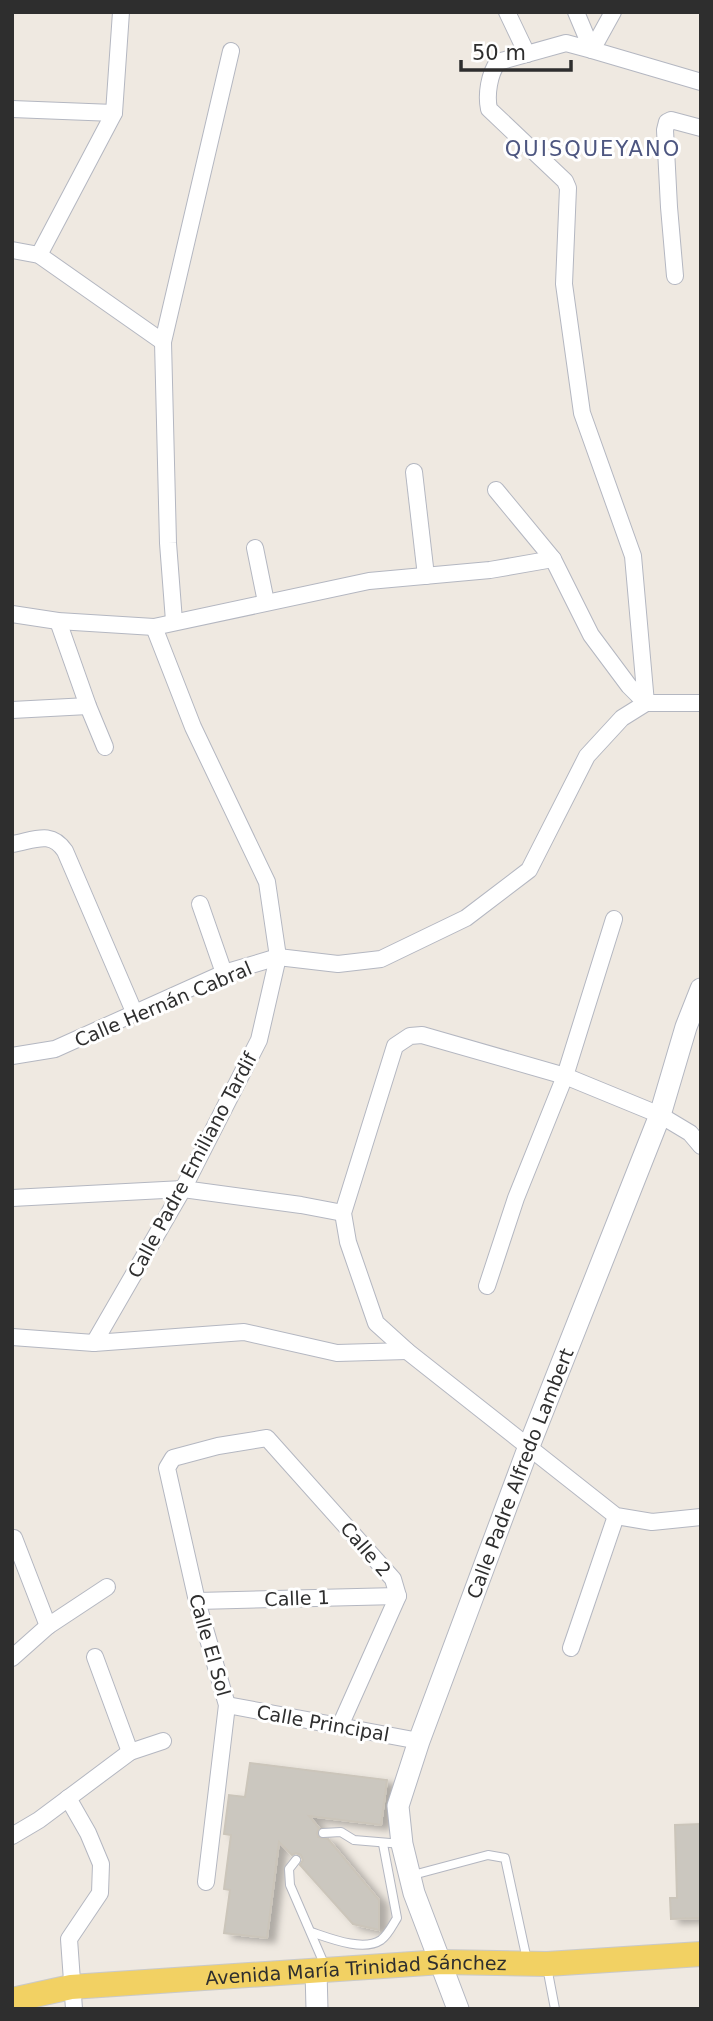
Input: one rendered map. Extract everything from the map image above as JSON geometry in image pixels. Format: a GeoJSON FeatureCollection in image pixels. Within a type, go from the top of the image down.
{"type":"FeatureCollection","features":[{"type":"Feature","properties":{"kind":"main road","name":"Avenida María Trinidad Sánchez"},"geometry":{"type":"LineString","coordinates":[[12,2000],[72,1998],[321,1971],[442,1962],[537,1964],[701,1954]]}},
{"type":"Feature","properties":{"kind":"street"},"geometry":{"type":"LineString","coordinates":[[39,255],[114,113],[121,12]]}},
{"type":"Feature","properties":{"kind":"street"},"geometry":{"type":"LineString","coordinates":[[507,12],[527,54]]}},
{"type":"Feature","properties":{"kind":"street"},"geometry":{"type":"LineString","coordinates":[[576,12],[592,50]]}},
{"type":"Feature","properties":{"kind":"street"},"geometry":{"type":"LineString","coordinates":[[592,50],[613,12]]}},
{"type":"Feature","properties":{"kind":"street"},"geometry":{"type":"LineString","coordinates":[[646,704],[633,556],[582,413],[564,284],[568,188],[565,181],[489,109],[487,97],[498,62],[566,43],[701,82]]}},
{"type":"Feature","properties":{"kind":"street"},"geometry":{"type":"LineString","coordinates":[[174,621],[168,544],[163,342],[231,51]]}},
{"type":"Feature","properties":{"kind":"street"},"geometry":{"type":"LineString","coordinates":[[12,109],[114,113]]}},
{"type":"Feature","properties":{"kind":"street"},"geometry":{"type":"LineString","coordinates":[[675,276],[665,130],[667,122],[671,120],[701,128]]}},
{"type":"Feature","properties":{"kind":"street"},"geometry":{"type":"LineString","coordinates":[[12,250],[39,255],[163,342]]}},
{"type":"Feature","properties":{"kind":"street"},"geometry":{"type":"LineString","coordinates":[[414,472],[426,576]]}},
{"type":"Feature","properties":{"kind":"street"},"geometry":{"type":"LineString","coordinates":[[496,490],[553,559],[590,635],[646,704],[701,703]]}},
{"type":"Feature","properties":{"kind":"street"},"geometry":{"type":"LineString","coordinates":[[255,548],[266,602]]}},
{"type":"Feature","properties":{"kind":"street"},"geometry":{"type":"LineString","coordinates":[[12,614],[58,621],[154,627],[369,581],[491,570],[553,559]]}},
{"type":"Feature","properties":{"kind":"street"},"geometry":{"type":"LineString","coordinates":[[58,621],[105,747]]}},
{"type":"Feature","properties":{"kind":"street","name":"Calle Padre Emiliano Tardif"},"geometry":{"type":"LineString","coordinates":[[94,1343],[183,1189],[259,1040],[278,957],[267,882],[193,727],[154,627]]}},
{"type":"Feature","properties":{"kind":"street","name":"Calle Hernán Cabral"},"geometry":{"type":"LineString","coordinates":[[12,1056],[55,1049],[224,973],[278,957],[338,964],[381,959],[466,918],[530,870],[587,756],[622,718],[646,704]]}},
{"type":"Feature","properties":{"kind":"street"},"geometry":{"type":"LineString","coordinates":[[12,710],[88,706]]}},
{"type":"Feature","properties":{"kind":"street"},"geometry":{"type":"LineString","coordinates":[[12,844],[48,837],[58,840],[135,1014]]}},
{"type":"Feature","properties":{"kind":"street"},"geometry":{"type":"LineString","coordinates":[[200,904],[224,973]]}},
{"type":"Feature","properties":{"kind":"street"},"geometry":{"type":"LineString","coordinates":[[486,1286],[516,1198],[565,1076],[614,919]]}},
{"type":"Feature","properties":{"kind":"street","name":"Calle Padre Alfredo Lambert"},"geometry":{"type":"LineString","coordinates":[[458,2009],[414,1893],[410,1875],[392,1844],[398,1806],[419,1741],[529,1446],[660,1115],[686,1027],[701,989]]}},
{"type":"Feature","properties":{"kind":"street"},"geometry":{"type":"LineString","coordinates":[[701,1146],[690,1133],[660,1115],[565,1076],[422,1035],[410,1036],[395,1046],[343,1213],[348,1242],[376,1323],[407,1351],[616,1516],[652,1522],[701,1517]]}},
{"type":"Feature","properties":{"kind":"street"},"geometry":{"type":"LineString","coordinates":[[12,1198],[183,1189],[343,1213]]}},
{"type":"Feature","properties":{"kind":"street"},"geometry":{"type":"LineString","coordinates":[[12,1338],[94,1343],[244,1332],[337,1353],[407,1351]]}},
{"type":"Feature","properties":{"kind":"street","name":"Calle 2"},"geometry":{"type":"LineString","coordinates":[[218,1446],[262,1437],[272,1442],[393,1579],[398,1596],[340,1726]]}},
{"type":"Feature","properties":{"kind":"street","name":"Calle El Sol"},"geometry":{"type":"LineString","coordinates":[[206,1882],[228,1705],[197,1601],[167,1468],[173,1458],[218,1446]]}},
{"type":"Feature","properties":{"kind":"street"},"geometry":{"type":"LineString","coordinates":[[571,1648],[616,1516]]}},
{"type":"Feature","properties":{"kind":"street"},"geometry":{"type":"LineString","coordinates":[[14,1538],[48,1626]]}},
{"type":"Feature","properties":{"kind":"street"},"geometry":{"type":"LineString","coordinates":[[12,1658],[48,1626],[107,1587]]}},
{"type":"Feature","properties":{"kind":"street","name":"Calle 1"},"geometry":{"type":"LineString","coordinates":[[197,1601],[398,1596]]}},
{"type":"Feature","properties":{"kind":"street"},"geometry":{"type":"LineString","coordinates":[[95,1657],[130,1752]]}},
{"type":"Feature","properties":{"kind":"street","name":"Calle Principal"},"geometry":{"type":"LineString","coordinates":[[228,1705],[419,1741]]}},
{"type":"Feature","properties":{"kind":"street"},"geometry":{"type":"LineString","coordinates":[[12,1836],[130,1752],[163,1741]]}},
{"type":"Feature","properties":{"kind":"street"},"geometry":{"type":"LineString","coordinates":[[68,1798],[88,1833],[101,1864],[100,1893],[69,1939],[72,1998]]}},
{"type":"Feature","properties":{"kind":"street"},"geometry":{"type":"LineString","coordinates":[[317,2009],[321,1971]]}},
{"type":"Feature","properties":{"kind":"lane"},"geometry":{"type":"LineString","coordinates":[[311,1932],[360,1944],[378,1942],[397,1918],[392,1844],[354,1840],[341,1832],[323,1833]]}},
{"type":"Feature","properties":{"kind":"lane"},"geometry":{"type":"LineString","coordinates":[[410,1875],[488,1855],[505,1858],[537,1964],[555,2009]]}},
{"type":"Feature","properties":{"kind":"lane"},"geometry":{"type":"LineString","coordinates":[[296,1860],[289,1869],[290,1885],[311,1932],[321,1971]]}},
{"type":"Feature","properties":{"kind":"building"},"geometry":{"type":"Polygon","coordinates":[[[250,1763],[387,1780],[381,1825],[309,1816],[319,1828],[318,1837],[328,1839],[379,1900],[379,1930],[353,1924],[300,1865],[303,1860],[301,1855],[292,1855],[279,1842],[267,1938],[224,1933],[230,1890],[224,1889],[231,1835],[224,1834],[229,1795],[245,1797],[250,1763]]]}},
{"type":"Feature","properties":{"kind":"building"},"geometry":{"type":"Polygon","coordinates":[[[701,1824],[701,1918],[671,1919],[670,1898],[677,1898],[675,1825],[701,1824]]]}},
{"type":"Feature","properties":{"kind":"district","name":"QUISQUEYANO"},"geometry":{"type":"Point","coordinates":[593,149]}}]}
